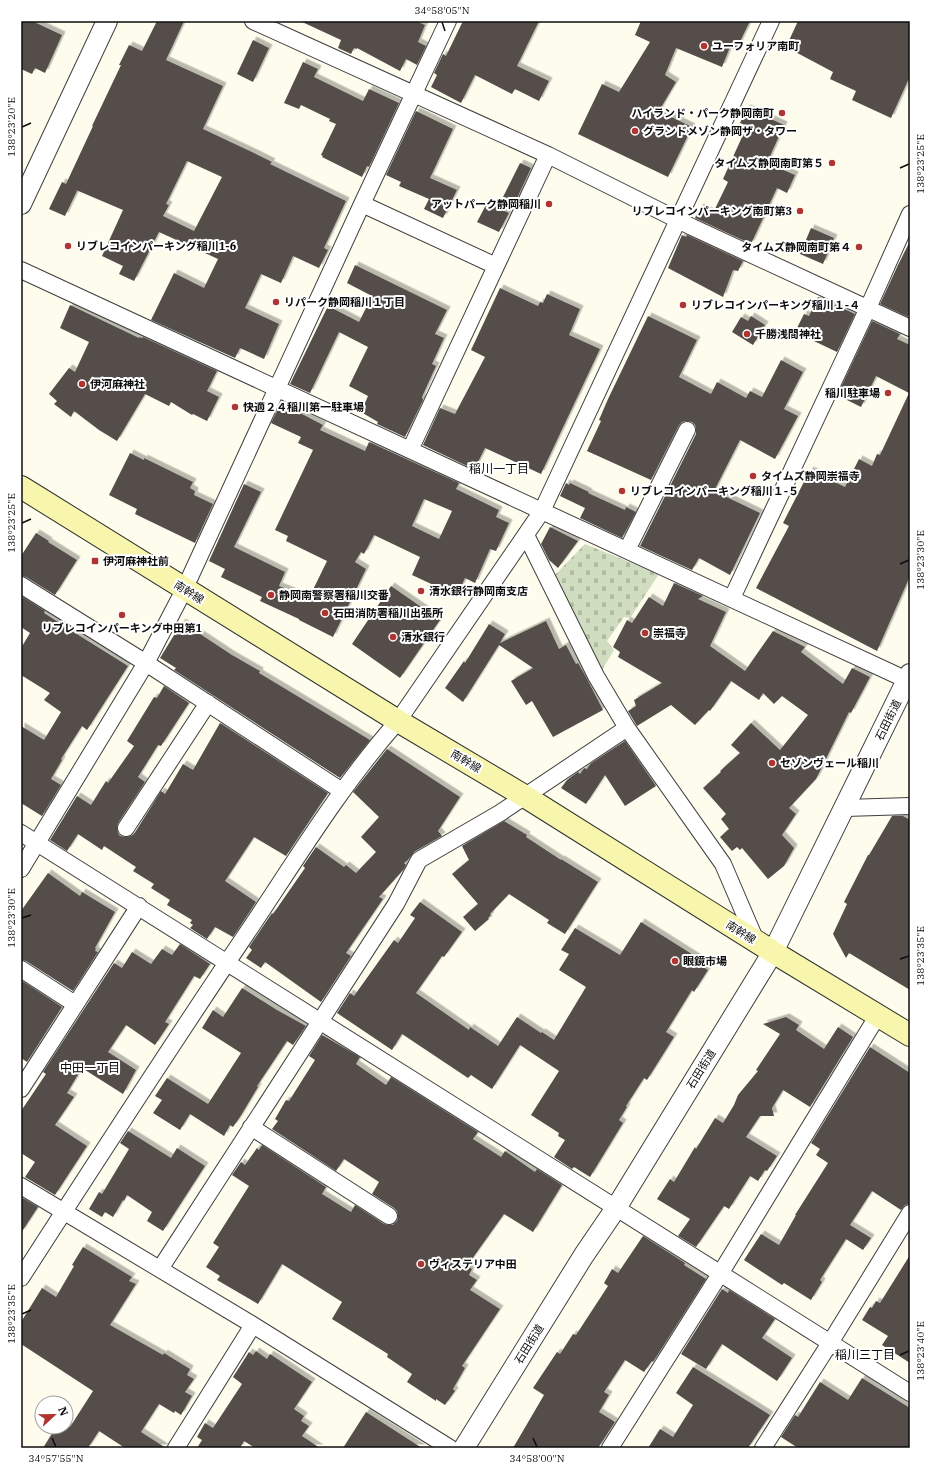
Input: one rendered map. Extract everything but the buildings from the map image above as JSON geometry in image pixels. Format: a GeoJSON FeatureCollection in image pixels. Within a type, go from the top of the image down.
{"type":"FeatureCollection","features":[{"type":"Feature","properties":{"kind":"main road","name":"南幹線"},"geometry":{"type":"LineString","coordinates":[[21,487],[184,590],[398,721],[526,797],[765,947],[910,1035]]}},
{"type":"Feature","properties":{"kind":"street"},"geometry":{"type":"LineString","coordinates":[[21,204],[107,21]]}},
{"type":"Feature","properties":{"kind":"street"},"geometry":{"type":"LineString","coordinates":[[252,21],[548,156],[679,220],[910,328]]}},
{"type":"Feature","properties":{"kind":"street"},"geometry":{"type":"LineString","coordinates":[[21,869],[146,663],[184,590],[448,21]]}},
{"type":"Feature","properties":{"kind":"street"},"geometry":{"type":"LineString","coordinates":[[21,1278],[227,962],[342,791],[398,721],[542,511],[679,220],[770,21]]}},
{"type":"Feature","properties":{"kind":"street"},"geometry":{"type":"LineString","coordinates":[[410,450],[548,156]]}},
{"type":"Feature","properties":{"kind":"street"},"geometry":{"type":"LineString","coordinates":[[362,204],[496,266]]}},
{"type":"Feature","properties":{"kind":"street"},"geometry":{"type":"LineString","coordinates":[[732,598],[868,308],[910,214]]}},
{"type":"Feature","properties":{"kind":"street"},"geometry":{"type":"LineString","coordinates":[[21,270],[277,390],[732,598],[909,677]]}},
{"type":"Feature","properties":{"kind":"street"},"geometry":{"type":"LineString","coordinates":[[628,550],[687,430]]}},
{"type":"Feature","properties":{"kind":"street"},"geometry":{"type":"LineString","coordinates":[[526,535],[596,676],[627,728],[723,864],[765,947]]}},
{"type":"Feature","properties":{"kind":"street"},"geometry":{"type":"LineString","coordinates":[[21,585],[146,663],[342,791]]}},
{"type":"Feature","properties":{"kind":"street","name":"石田街道"},"geometry":{"type":"LineString","coordinates":[[464,1448],[584,1255],[616,1208],[845,808],[909,677]]}},
{"type":"Feature","properties":{"kind":"street"},"geometry":{"type":"LineString","coordinates":[[126,828],[208,703]]}},
{"type":"Feature","properties":{"kind":"street"},"geometry":{"type":"LineString","coordinates":[[160,1269],[396,904],[419,860],[500,814],[627,728]]}},
{"type":"Feature","properties":{"kind":"street"},"geometry":{"type":"LineString","coordinates":[[845,808],[910,806]]}},
{"type":"Feature","properties":{"kind":"street"},"geometry":{"type":"LineString","coordinates":[[21,833],[910,1393]]}},
{"type":"Feature","properties":{"kind":"street"},"geometry":{"type":"LineString","coordinates":[[21,1089],[139,906]]}},
{"type":"Feature","properties":{"kind":"street"},"geometry":{"type":"LineString","coordinates":[[21,969],[76,1004]]}},
{"type":"Feature","properties":{"kind":"street"},"geometry":{"type":"LineString","coordinates":[[610,1448],[720,1274],[878,1015]]}},
{"type":"Feature","properties":{"kind":"street"},"geometry":{"type":"LineString","coordinates":[[251,1127],[389,1216]]}},
{"type":"Feature","properties":{"kind":"street"},"geometry":{"type":"LineString","coordinates":[[21,1186],[252,1325],[450,1448]]}},
{"type":"Feature","properties":{"kind":"street"},"geometry":{"type":"LineString","coordinates":[[763,1448],[910,1213]]}},
{"type":"Feature","properties":{"kind":"street"},"geometry":{"type":"LineString","coordinates":[[176,1448],[252,1325]]}},
{"type":"Feature","properties":{"kind":"green space"},"geometry":{"type":"Polygon","coordinates":[[[585,544],[659,574],[630,618],[624,617],[607,641],[614,650],[602,670],[594,659],[554,576],[585,544]]]}},
{"type":"Feature","properties":{"kind":"place","name":"ユーフォリア南町"},"geometry":{"type":"Point","coordinates":[704,46]}},
{"type":"Feature","properties":{"kind":"place","name":"ハイランド・パーク静岡南町"},"geometry":{"type":"Point","coordinates":[782,113]}},
{"type":"Feature","properties":{"kind":"place","name":"グランドメゾン静岡ザ・タワー"},"geometry":{"type":"Point","coordinates":[635,131]}},
{"type":"Feature","properties":{"kind":"place","name":"タイムズ静岡南町第５"},"geometry":{"type":"Point","coordinates":[832,163]}},
{"type":"Feature","properties":{"kind":"place","name":"アットパーク静岡稲川"},"geometry":{"type":"Point","coordinates":[549,204]}},
{"type":"Feature","properties":{"kind":"place","name":"リブレコインパーキング南町第3"},"geometry":{"type":"Point","coordinates":[800,211]}},
{"type":"Feature","properties":{"kind":"place","name":"リブレコインパーキング稲川1-6"},"geometry":{"type":"Point","coordinates":[68,246]}},
{"type":"Feature","properties":{"kind":"place","name":"タイムズ静岡南町第４"},"geometry":{"type":"Point","coordinates":[859,247]}},
{"type":"Feature","properties":{"kind":"place","name":"リパーク静岡稲川１丁目"},"geometry":{"type":"Point","coordinates":[276,302]}},
{"type":"Feature","properties":{"kind":"place","name":"リブレコインパーキング稲川１-４"},"geometry":{"type":"Point","coordinates":[683,305]}},
{"type":"Feature","properties":{"kind":"place","name":"千勝浅間神社"},"geometry":{"type":"Point","coordinates":[747,334]}},
{"type":"Feature","properties":{"kind":"place","name":"伊河麻神社"},"geometry":{"type":"Point","coordinates":[82,384]}},
{"type":"Feature","properties":{"kind":"place","name":"稲川駐車場"},"geometry":{"type":"Point","coordinates":[888,393]}},
{"type":"Feature","properties":{"kind":"place","name":"快適２４稲川第一駐車場"},"geometry":{"type":"Point","coordinates":[235,407]}},
{"type":"Feature","properties":{"kind":"place","name":"タイムズ静岡崇福寺"},"geometry":{"type":"Point","coordinates":[753,476]}},
{"type":"Feature","properties":{"kind":"place","name":"リブレコインパーキング稲川１-５"},"geometry":{"type":"Point","coordinates":[622,491]}},
{"type":"Feature","properties":{"kind":"place","name":"伊河麻神社前"},"geometry":{"type":"Point","coordinates":[95,561]}},
{"type":"Feature","properties":{"kind":"place","name":"清水銀行静岡南支店"},"geometry":{"type":"Point","coordinates":[421,591]}},
{"type":"Feature","properties":{"kind":"place","name":"静岡南警察署稲川交番"},"geometry":{"type":"Point","coordinates":[271,595]}},
{"type":"Feature","properties":{"kind":"place","name":"石田消防署稲川出張所"},"geometry":{"type":"Point","coordinates":[325,613]}},
{"type":"Feature","properties":{"kind":"place","name":"リブレコインパーキング中田第1"},"geometry":{"type":"Point","coordinates":[122,615]}},
{"type":"Feature","properties":{"kind":"place","name":"崇福寺"},"geometry":{"type":"Point","coordinates":[645,633]}},
{"type":"Feature","properties":{"kind":"place","name":"清水銀行"},"geometry":{"type":"Point","coordinates":[393,637]}},
{"type":"Feature","properties":{"kind":"place","name":"セゾンヴェール稲川"},"geometry":{"type":"Point","coordinates":[772,763]}},
{"type":"Feature","properties":{"kind":"place","name":"眼鏡市場"},"geometry":{"type":"Point","coordinates":[675,961]}},
{"type":"Feature","properties":{"kind":"place","name":"ヴィステリア中田"},"geometry":{"type":"Point","coordinates":[421,1264]}},
{"type":"Feature","properties":{"kind":"district","name":"稲川一丁目"},"geometry":{"type":"Point","coordinates":[499,468]}},
{"type":"Feature","properties":{"kind":"district","name":"中田一丁目"},"geometry":{"type":"Point","coordinates":[90,1067]}},
{"type":"Feature","properties":{"kind":"district","name":"稲川三丁目"},"geometry":{"type":"Point","coordinates":[865,1354]}}]}
